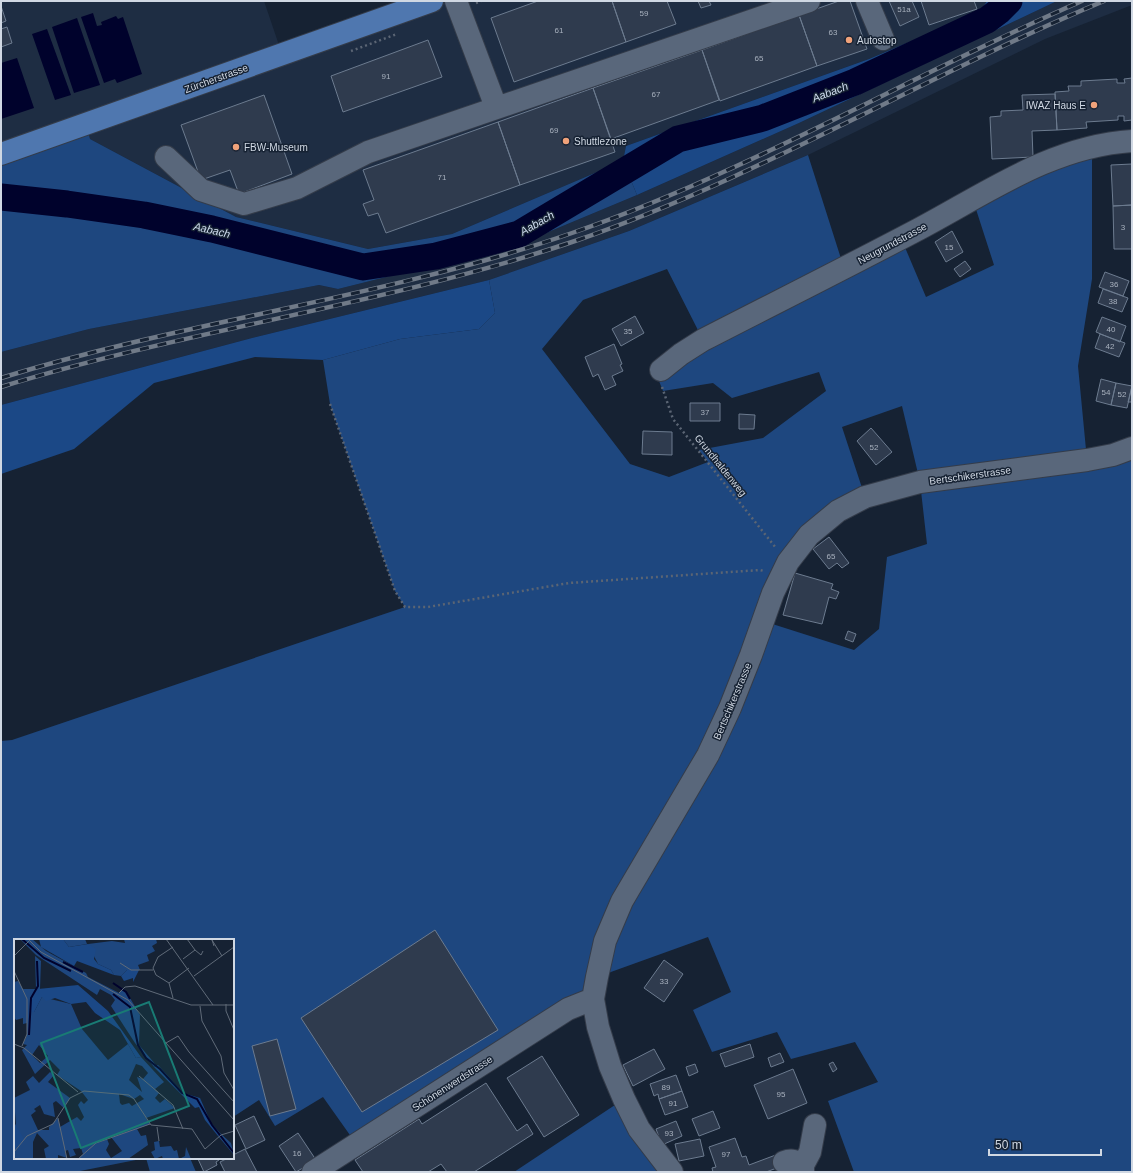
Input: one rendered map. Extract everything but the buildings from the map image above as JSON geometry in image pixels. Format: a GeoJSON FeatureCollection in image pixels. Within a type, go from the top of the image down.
{"type":"FeatureCollection","features":[{"type":"Feature","properties":{"kind":"main road","name":"Zürcherstrasse"},"geometry":{"type":"LineString","coordinates":[[1,154],[432,1]]}},
{"type":"Feature","properties":{"kind":"street"},"geometry":{"type":"LineString","coordinates":[[456,1],[496,107]]}},
{"type":"Feature","properties":{"kind":"street"},"geometry":{"type":"LineString","coordinates":[[166,157],[201,190],[244,204],[297,188],[368,152],[809,1]]}},
{"type":"Feature","properties":{"kind":"street"},"geometry":{"type":"LineString","coordinates":[[867,1],[883,40]]}},
{"type":"Feature","properties":{"kind":"street","name":"Neugrundstrasse"},"geometry":{"type":"LineString","coordinates":[[661,370],[703,340],[901,238],[1020,173],[1065,153],[1092,145],[1132,141]]}},
{"type":"Feature","properties":{"kind":"street","name":"Bertschikerstrasse"},"geometry":{"type":"LineString","coordinates":[[672,1172],[639,1129],[624,1099],[610,1066],[598,1027],[593,999],[605,940],[622,902],[708,754],[730,708],[773,593],[784,569],[809,535],[838,511],[865,497],[920,482],[1087,460],[1113,455],[1132,448]]}},
{"type":"Feature","properties":{"kind":"street","name":"Schönenwerdstrasse"},"geometry":{"type":"LineString","coordinates":[[313,1172],[568,1009],[593,999]]}},
{"type":"Feature","properties":{"kind":"street"},"geometry":{"type":"LineString","coordinates":[[797,1166],[810,1152],[816,1125]]}},
{"type":"Feature","properties":{"kind":"path","name":"Grundhaldenweg"},"geometry":{"type":"LineString","coordinates":[[661,370],[658,380],[673,419],[784,569]]}},
{"type":"Feature","properties":{"kind":"path"},"geometry":{"type":"LineString","coordinates":[[330,404],[395,591],[405,607],[428,607],[569,583],[784,569]]}},
{"type":"Feature","properties":{"kind":"shaded area"},"geometry":{"type":"Polygon","coordinates":[[[1,1],[264,1],[282,54],[432,1],[987,1],[980,12],[869,59],[626,146],[623,161],[452,234],[368,249],[236,217],[90,139],[1,154],[1,1]]]}},
{"type":"Feature","properties":{"kind":"shaded area"},"geometry":{"type":"Polygon","coordinates":[[[987,1],[1057,1],[799,123],[637,195],[623,161],[626,146],[869,59],[980,12],[987,1]]]}},
{"type":"Feature","properties":{"kind":"shaded area"},"geometry":{"type":"Polygon","coordinates":[[[1057,1],[1132,1],[1132,5],[1045,39],[808,155],[629,231],[489,280],[252,338],[1,405],[1,352],[89,329],[319,285],[338,289],[522,243],[637,195],[799,123],[1057,1]]]}},
{"type":"Feature","properties":{"kind":"shaded area"},"geometry":{"type":"Polygon","coordinates":[[[93,13],[97,26],[102,25],[101,22],[116,16],[118,19],[123,17],[142,74],[117,83],[115,79],[104,83],[81,17],[93,13]]]}},
{"type":"Feature","properties":{"kind":"shaded area"},"geometry":{"type":"Polygon","coordinates":[[[77,18],[100,85],[74,93],[52,27],[77,18]]]}},
{"type":"Feature","properties":{"kind":"shaded area"},"geometry":{"type":"Polygon","coordinates":[[[47,29],[71,95],[55,100],[32,34],[47,29]]]}},
{"type":"Feature","properties":{"kind":"shaded area"},"geometry":{"type":"Polygon","coordinates":[[[17,58],[34,108],[1,119],[1,63],[17,58]]]}},
{"type":"Feature","properties":{"kind":"shaded area"},"geometry":{"type":"Polygon","coordinates":[[[85,123],[90,139],[236,217],[368,249],[452,234],[623,161],[637,195],[522,243],[338,289],[319,285],[89,329],[1,352],[1,154],[85,123]]]}},
{"type":"Feature","properties":{"kind":"shaded area"},"geometry":{"type":"Polygon","coordinates":[[[1092,145],[1092,279],[1078,366],[1087,460],[1132,448],[1132,1172],[854,1172],[828,1101],[878,1082],[855,1042],[791,1059],[777,1032],[712,1052],[693,1010],[731,992],[708,937],[597,977],[593,999],[357,1145],[323,1097],[275,1126],[259,1100],[234,1116],[234,939],[14,939],[14,1159],[141,1159],[75,1172],[1,1172],[1,741],[12,740],[405,607],[395,591],[330,404],[323,360],[400,339],[479,329],[495,313],[489,280],[629,231],[808,155],[844,268],[901,238],[926,297],[994,265],[973,200],[1092,145]],[[667,269],[583,300],[542,349],[630,464],[669,477],[708,462],[699,450],[763,438],[826,391],[819,372],[732,398],[713,383],[663,391],[659,381],[661,370],[703,340],[667,269]],[[902,406],[842,427],[865,497],[809,535],[763,621],[854,650],[879,629],[887,557],[927,544],[920,482],[902,406]]]}},
{"type":"Feature","properties":{"kind":"shaded area"},"geometry":{"type":"Polygon","coordinates":[[[489,280],[495,313],[479,329],[400,339],[323,360],[255,357],[154,383],[74,449],[1,474],[1,405],[252,338],[489,280]]]}},
{"type":"Feature","properties":{"kind":"shaded area"},"geometry":{"type":"Polygon","coordinates":[[[624,1099],[672,1172],[514,1172],[624,1099]]]}},
{"type":"Feature","properties":{"kind":"shaded area"},"geometry":{"type":"Polygon","coordinates":[[[146,1159],[190,1159],[196,1172],[150,1172],[146,1159]]]}},
{"type":"Feature","properties":{"kind":"waterway","name":"Aabach"},"geometry":{"type":"LineString","coordinates":[[1,197],[67,204],[144,215],[212,229],[363,267],[436,256],[519,234],[678,139],[763,118],[855,82],[987,20],[1009,1]]}},
{"type":"Feature","properties":{"kind":"railway"},"geometry":{"type":"LineString","coordinates":[[1,378],[143,340],[431,275],[502,256],[572,233],[638,209],[766,152],[955,60],[1082,1]]}},
{"type":"Feature","properties":{"kind":"railway"},"geometry":{"type":"LineString","coordinates":[[1,387],[143,349],[431,283],[502,264],[572,242],[641,217],[708,188],[774,158],[971,61],[1104,1]]}},
{"type":"Feature","properties":{"kind":"place","name":"Autostop"},"geometry":{"type":"Point","coordinates":[849,40]}},
{"type":"Feature","properties":{"kind":"place","name":"IWAZ Haus E"},"geometry":{"type":"Point","coordinates":[1094,105]}},
{"type":"Feature","properties":{"kind":"place","name":"Shuttlezone"},"geometry":{"type":"Point","coordinates":[566,141]}},
{"type":"Feature","properties":{"kind":"place","name":"FBW-Museum"},"geometry":{"type":"Point","coordinates":[236,147]}}]}
